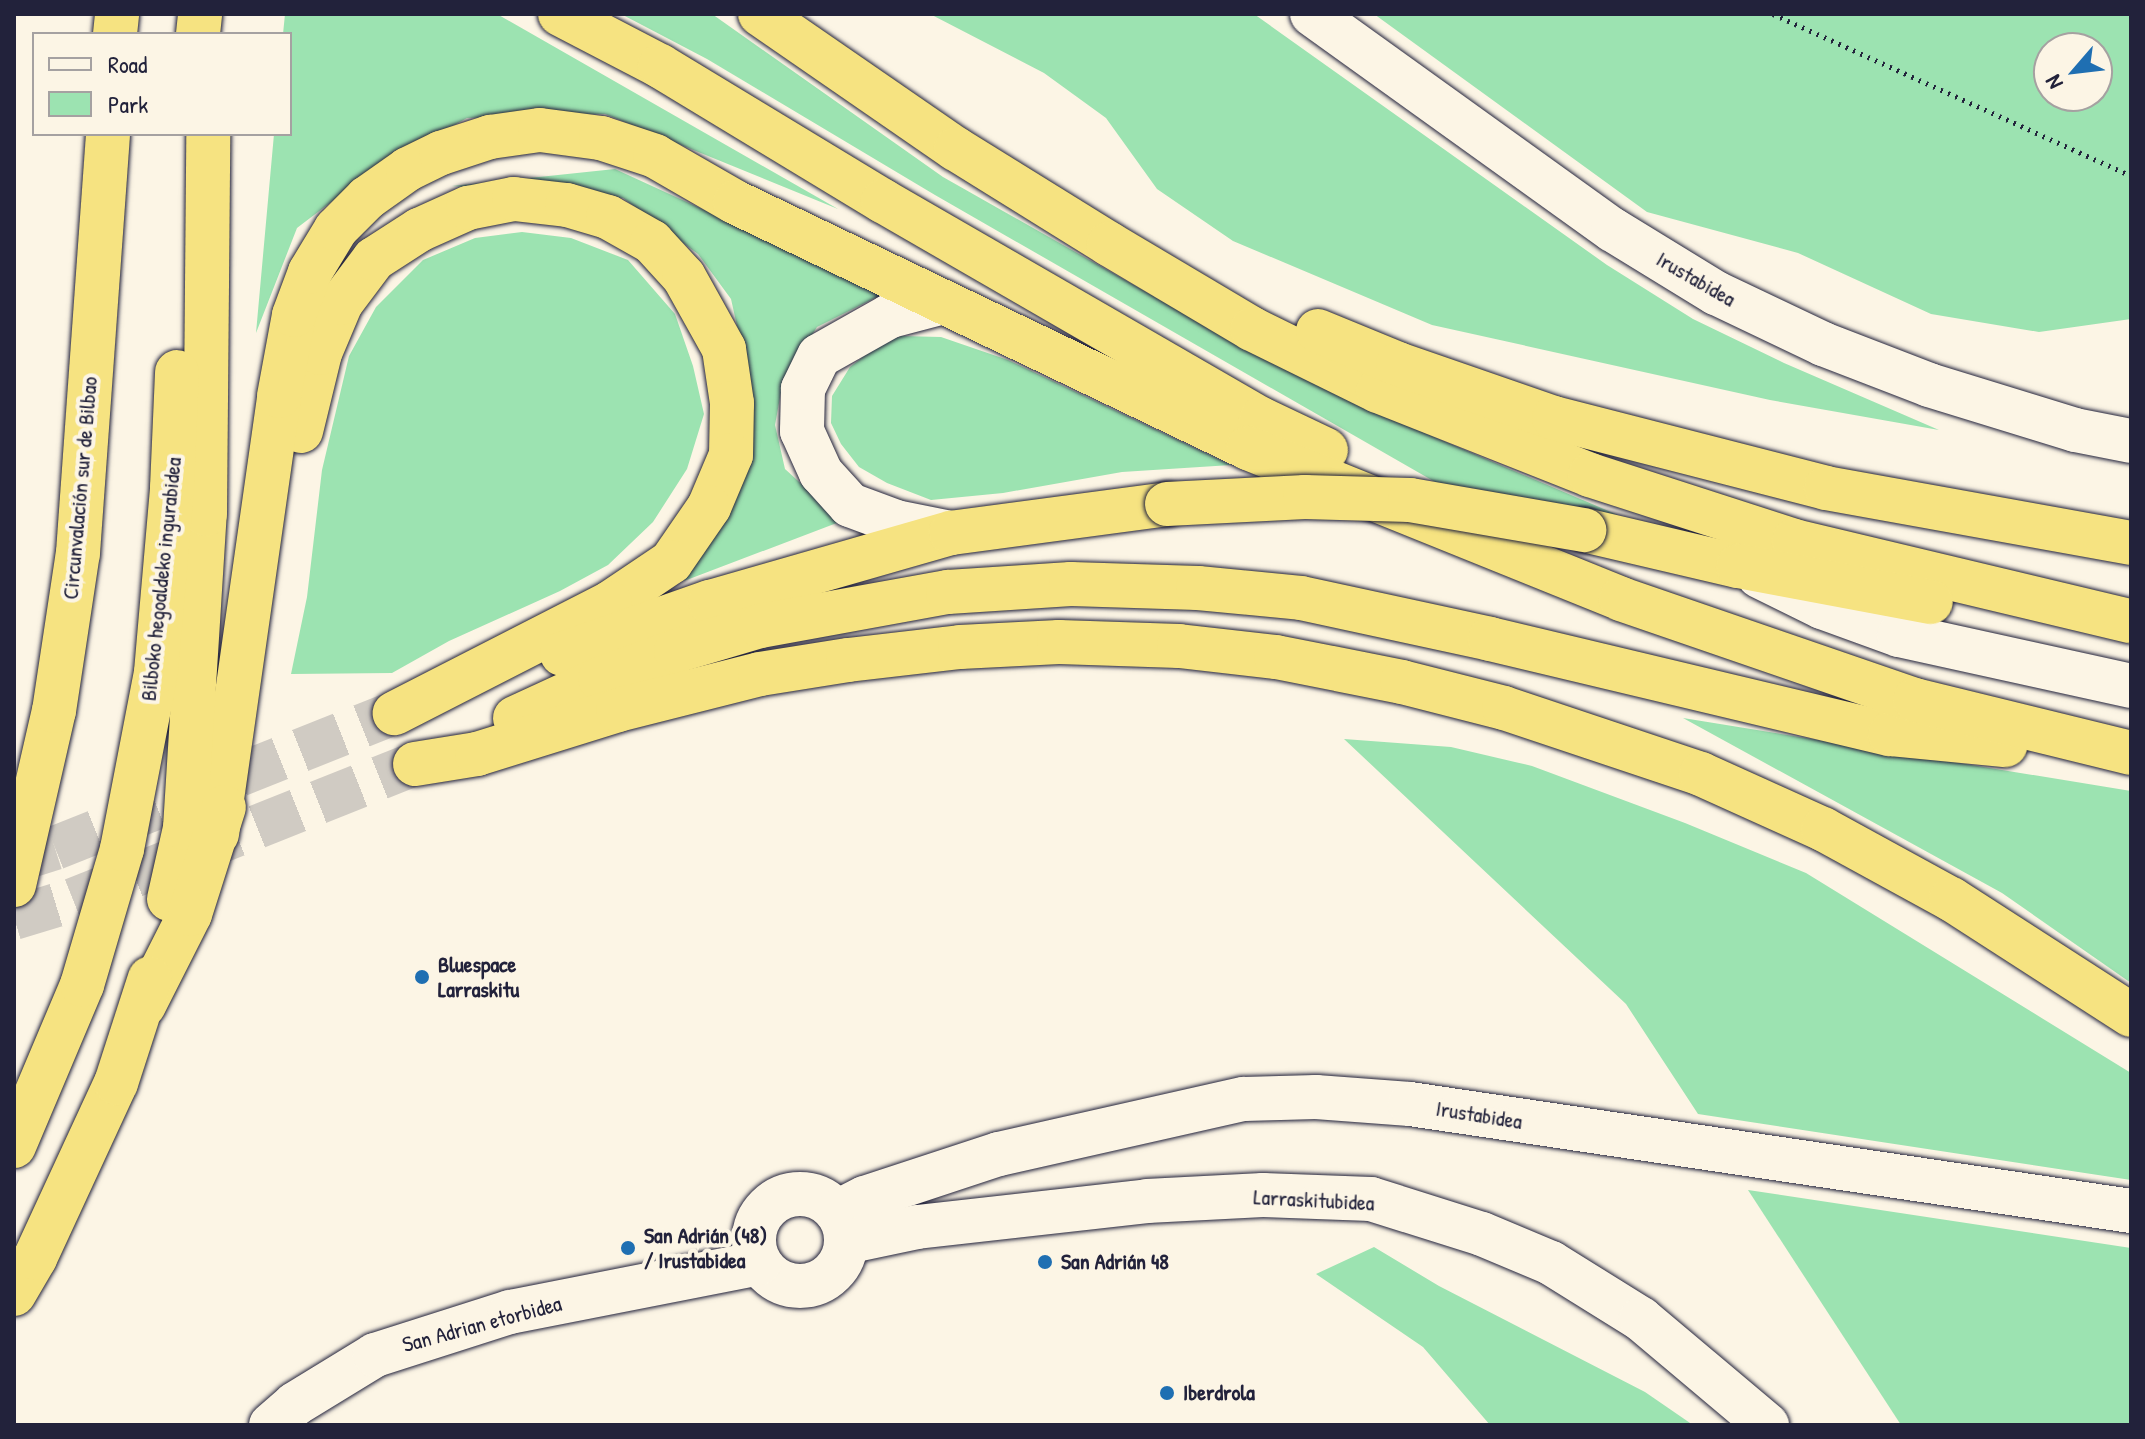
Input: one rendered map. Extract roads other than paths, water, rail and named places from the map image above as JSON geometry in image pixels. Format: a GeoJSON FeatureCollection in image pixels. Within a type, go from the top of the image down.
{"type":"FeatureCollection","features":[{"type":"Feature","properties":{"kind":"highway"},"geometry":{"type":"LineString","coordinates":[[560,14],[660,66],[883,201],[1261,419],[1621,599]]}},
{"type":"Feature","properties":{"kind":"highway"},"geometry":{"type":"LineString","coordinates":[[760,14],[942,140],[1109,244],[1252,329],[1378,391],[1590,475],[1794,541],[2131,621]]}},
{"type":"Feature","properties":{"kind":"highway"},"geometry":{"type":"LineString","coordinates":[[217,834],[240,654],[294,315],[310,272],[336,229],[367,198],[408,169],[441,153],[490,137],[540,130],[601,138],[655,156],[735,202],[940,303],[1248,448],[1621,599],[1915,700],[2131,753]]}},
{"type":"Feature","properties":{"kind":"highway","name":"Circunvalación sur de Bilbao"},"geometry":{"type":"LineString","coordinates":[[14,885],[54,711],[78,553],[108,136]]}},
{"type":"Feature","properties":{"kind":"highway","name":"Bilboko hegoaldeko ingurabidea"},"geometry":{"type":"LineString","coordinates":[[14,1146],[42,1085],[91,955],[122,849],[156,672],[172,488],[189,136]]}},
{"type":"Feature","properties":{"kind":"highway"},"geometry":{"type":"LineString","coordinates":[[14,1294],[35,1258],[116,1083],[144,1005],[185,828],[205,514],[208,136]]}},
{"type":"Feature","properties":{"kind":"highway"},"geometry":{"type":"LineString","coordinates":[[144,1005],[190,914],[217,834],[262,664],[304,411],[320,353],[341,303],[374,259],[419,230],[468,208],[514,199],[567,205],[608,217],[652,242],[684,277],[724,349],[732,403],[731,455],[709,507],[671,562],[610,603],[395,713],[710,602],[951,533],[1167,504],[1261,498],[1410,500],[1584,530],[1738,566],[1914,599],[2131,632]]}},
{"type":"Feature","properties":{"kind":"highway"},"geometry":{"type":"LineString","coordinates":[[1109,244],[1398,364],[1554,418],[1826,488],[2131,543]]}},
{"type":"Feature","properties":{"kind":"highway"},"geometry":{"type":"LineString","coordinates":[[2131,761],[1890,734],[1301,598],[1198,588],[1071,584],[948,592],[760,626],[676,651],[600,679],[415,764],[477,754],[618,710],[760,674],[848,660],[960,647],[1059,642],[1179,646],[1276,657],[1402,682],[1504,708],[1701,774],[1823,829],[1951,899],[2131,1015]]}},
{"type":"Feature","properties":{"kind":"street","name":"Irustabidea"},"geometry":{"type":"LineString","coordinates":[[1312,14],[1613,230],[1716,293],[1823,344],[1929,385],[2075,430],[2131,441]]}},
{"type":"Feature","properties":{"kind":"street"},"geometry":{"type":"LineString","coordinates":[[940,303],[890,316],[819,356],[803,389],[802,431],[821,473],[850,505],[896,522],[951,533]]}},
{"type":"Feature","properties":{"kind":"street"},"geometry":{"type":"LineString","coordinates":[[1738,566],[1822,607],[1899,635],[2131,686]]}},
{"type":"Feature","properties":{"kind":"street","name":"Irustabidea"},"geometry":{"type":"LineString","coordinates":[[842,1227],[865,1198],[999,1154],[1244,1099],[1316,1097],[1410,1104],[2131,1211]]}},
{"type":"Feature","properties":{"kind":"street"},"geometry":{"type":"LineString","coordinates":[[791,1194],[817,1197],[842,1227],[839,1265],[831,1275],[811,1286],[781,1283],[759,1263],[754,1231],[760,1216],[779,1199],[791,1194]]}},
{"type":"Feature","properties":{"kind":"street","name":"Larraskitubidea"},"geometry":{"type":"LineString","coordinates":[[842,1227],[917,1227],[1147,1201],[1263,1195],[1371,1199],[1482,1234],[1551,1263],[1641,1319],[1767,1425]]}},
{"type":"Feature","properties":{"kind":"street","name":"San Adrian etorbidea"},"geometry":{"type":"LineString","coordinates":[[271,1425],[295,1404],[375,1355],[510,1312],[759,1263]]}},
{"type":"Feature","properties":{"kind":"tunnel"},"geometry":{"type":"LineString","coordinates":[[14,861],[55,848],[395,713]]}},
{"type":"Feature","properties":{"kind":"tunnel"},"geometry":{"type":"LineString","coordinates":[[14,918],[73,900],[415,764]]}},
{"type":"Feature","properties":{"kind":"place","name":"Bluespace Larraskitu"},"geometry":{"type":"Point","coordinates":[422,977]}},
{"type":"Feature","properties":{"kind":"place","name":"San Adrián (48) / Irustabidea"},"geometry":{"type":"Point","coordinates":[628,1248]}},
{"type":"Feature","properties":{"kind":"place","name":"San Adrián 48"},"geometry":{"type":"Point","coordinates":[1045,1262]}},
{"type":"Feature","properties":{"kind":"place","name":"Iberdrola"},"geometry":{"type":"Point","coordinates":[1167,1393]}}]}
